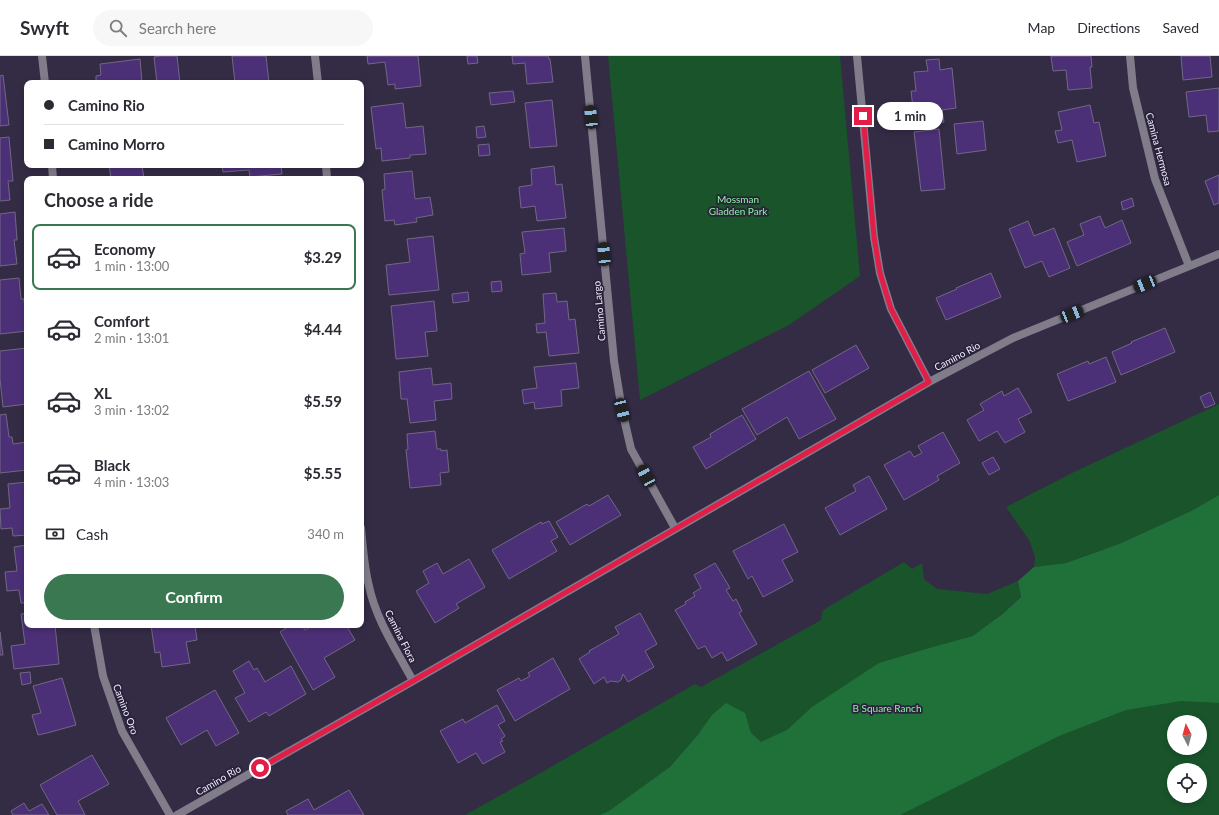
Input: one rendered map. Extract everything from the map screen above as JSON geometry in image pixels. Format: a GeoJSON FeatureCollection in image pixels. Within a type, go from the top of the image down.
{"type":"FeatureCollection","features":[{"type":"Feature","properties":{"kind":"street"},"geometry":{"type":"LineString","coordinates":[[42,56],[45,80]]}},
{"type":"Feature","properties":{"kind":"street"},"geometry":{"type":"LineString","coordinates":[[315,56],[318,80]]}},
{"type":"Feature","properties":{"kind":"street","name":"Camino Largo"},"geometry":{"type":"LineString","coordinates":[[585,56],[614,361],[622,410],[631,449],[675,528]]}},
{"type":"Feature","properties":{"kind":"street"},"geometry":{"type":"LineString","coordinates":[[857,56],[874,237],[880,273],[891,309],[929,382]]}},
{"type":"Feature","properties":{"kind":"street","name":"Camina Hermosa"},"geometry":{"type":"LineString","coordinates":[[1130,56],[1133,88],[1155,179],[1189,266]]}},
{"type":"Feature","properties":{"kind":"street","name":"Camino Rio"},"geometry":{"type":"LineString","coordinates":[[177,815],[413,681],[929,382],[1013,338],[1219,254]]}},
{"type":"Feature","properties":{"kind":"street","name":"Camina Flora"},"geometry":{"type":"LineString","coordinates":[[364,564],[369,588],[380,619],[413,681]]}},
{"type":"Feature","properties":{"kind":"street","name":"Camino Oro"},"geometry":{"type":"LineString","coordinates":[[95,628],[103,676],[122,732],[170,815]]}},
{"type":"Feature","properties":{"kind":"green space","name":"Mossman Gladden Park"},"geometry":{"type":"Polygon","coordinates":[[[608,56],[840,56],[860,276],[789,325],[640,400],[608,56]]]}},
{"type":"Feature","properties":{"kind":"green space"},"geometry":{"type":"Polygon","coordinates":[[[1219,404],[1219,495],[1191,511],[1119,544],[1066,563],[1034,567],[1035,557],[1029,540],[1006,507],[1074,472],[1219,404]]]}},
{"type":"Feature","properties":{"kind":"green space"},"geometry":{"type":"Polygon","coordinates":[[[1219,495],[1219,703],[1181,701],[1126,710],[1059,736],[900,815],[600,815],[609,811],[670,767],[697,736],[712,715],[726,703],[745,713],[751,733],[761,742],[787,730],[812,707],[879,663],[973,636],[1001,615],[1021,597],[1018,581],[1034,567],[1066,563],[1119,544],[1191,511],[1219,495]]]}},
{"type":"Feature","properties":{"kind":"green space","name":"B Square Ranch"},"geometry":{"type":"Polygon","coordinates":[[[904,562],[912,569],[922,563],[924,579],[937,589],[987,594],[1018,581],[1021,597],[993,621],[1219,655],[1219,815],[465,815],[695,684],[701,687],[821,620],[823,610],[904,562]]]}},
{"type":"Feature","properties":{"kind":"building"},"geometry":{"type":"Polygon","coordinates":[[[177,56],[180,80],[157,80],[154,57],[177,56]]]}},
{"type":"Feature","properties":{"kind":"building"},"geometry":{"type":"Polygon","coordinates":[[[232,56],[266,56],[269,80],[235,80],[232,56]]]}},
{"type":"Feature","properties":{"kind":"building"},"geometry":{"type":"Polygon","coordinates":[[[367,56],[418,56],[421,86],[395,89],[395,84],[388,85],[385,62],[368,64],[367,56]]]}},
{"type":"Feature","properties":{"kind":"building"},"geometry":{"type":"Polygon","coordinates":[[[467,56],[477,56],[478,63],[468,64],[467,56]]]}},
{"type":"Feature","properties":{"kind":"building"},"geometry":{"type":"Polygon","coordinates":[[[512,56],[548,56],[550,59],[553,82],[527,84],[525,63],[513,64],[512,56]]]}},
{"type":"Feature","properties":{"kind":"building"},"geometry":{"type":"Polygon","coordinates":[[[1051,56],[1091,56],[1092,67],[1090,67],[1092,88],[1068,90],[1066,70],[1053,71],[1051,56]]]}},
{"type":"Feature","properties":{"kind":"building"},"geometry":{"type":"Polygon","coordinates":[[[1181,56],[1210,56],[1212,77],[1183,80],[1181,56]]]}},
{"type":"Feature","properties":{"kind":"building"},"geometry":{"type":"Polygon","coordinates":[[[140,59],[142,80],[96,80],[96,76],[101,75],[100,64],[140,59]]]}},
{"type":"Feature","properties":{"kind":"building"},"geometry":{"type":"Polygon","coordinates":[[[939,59],[940,70],[952,68],[956,108],[942,110],[944,122],[915,125],[911,91],[916,91],[914,72],[928,71],[926,60],[939,59]]]}},
{"type":"Feature","properties":{"kind":"building"},"geometry":{"type":"Polygon","coordinates":[[[3,75],[9,125],[0,126],[0,76],[3,75]]]}},
{"type":"Feature","properties":{"kind":"building"},"geometry":{"type":"Polygon","coordinates":[[[1219,88],[1219,131],[1208,132],[1206,115],[1189,117],[1186,92],[1219,88]]]}},
{"type":"Feature","properties":{"kind":"building"},"geometry":{"type":"Polygon","coordinates":[[[513,91],[515,102],[491,105],[489,93],[513,91]]]}},
{"type":"Feature","properties":{"kind":"building"},"geometry":{"type":"Polygon","coordinates":[[[552,100],[557,146],[530,148],[525,103],[552,100]]]}},
{"type":"Feature","properties":{"kind":"building"},"geometry":{"type":"Polygon","coordinates":[[[403,103],[406,128],[423,126],[426,154],[410,155],[410,158],[382,161],[381,148],[376,149],[371,107],[403,103]]]}},
{"type":"Feature","properties":{"kind":"building"},"geometry":{"type":"Polygon","coordinates":[[[1090,105],[1094,123],[1099,122],[1106,156],[1077,162],[1072,140],[1058,143],[1055,131],[1062,130],[1058,112],[1090,105]]]}},
{"type":"Feature","properties":{"kind":"building"},"geometry":{"type":"Polygon","coordinates":[[[983,121],[986,150],[957,154],[954,124],[983,121]]]}},
{"type":"Feature","properties":{"kind":"building"},"geometry":{"type":"Polygon","coordinates":[[[484,126],[486,137],[477,138],[476,127],[484,126]]]}},
{"type":"Feature","properties":{"kind":"building"},"geometry":{"type":"Polygon","coordinates":[[[939,129],[945,189],[921,191],[914,132],[939,129]]]}},
{"type":"Feature","properties":{"kind":"building"},"geometry":{"type":"Polygon","coordinates":[[[9,137],[13,181],[8,181],[10,200],[0,201],[0,138],[9,137]]]}},
{"type":"Feature","properties":{"kind":"building"},"geometry":{"type":"Polygon","coordinates":[[[489,144],[490,155],[479,156],[478,145],[489,144]]]}},
{"type":"Feature","properties":{"kind":"building"},"geometry":{"type":"Polygon","coordinates":[[[554,166],[556,185],[562,184],[566,218],[537,221],[535,206],[521,208],[519,187],[532,185],[531,169],[554,166]]]}},
{"type":"Feature","properties":{"kind":"building"},"geometry":{"type":"Polygon","coordinates":[[[109,168],[142,168],[144,176],[111,176],[109,168]]]}},
{"type":"Feature","properties":{"kind":"building"},"geometry":{"type":"Polygon","coordinates":[[[222,168],[281,168],[282,174],[250,176],[249,170],[223,172],[222,168]]]}},
{"type":"Feature","properties":{"kind":"building"},"geometry":{"type":"Polygon","coordinates":[[[412,171],[415,199],[430,197],[433,215],[416,218],[417,222],[395,225],[394,220],[385,221],[382,190],[385,189],[384,174],[412,171]]]}},
{"type":"Feature","properties":{"kind":"building"},"geometry":{"type":"Polygon","coordinates":[[[1219,175],[1219,203],[1214,205],[1205,181],[1219,175]]]}},
{"type":"Feature","properties":{"kind":"building"},"geometry":{"type":"Polygon","coordinates":[[[1132,198],[1134,206],[1123,210],[1121,202],[1132,198]]]}},
{"type":"Feature","properties":{"kind":"building"},"geometry":{"type":"Polygon","coordinates":[[[15,212],[17,240],[14,240],[17,264],[0,266],[0,214],[15,212]]]}},
{"type":"Feature","properties":{"kind":"building"},"geometry":{"type":"Polygon","coordinates":[[[1100,216],[1105,228],[1122,220],[1131,243],[1077,266],[1067,242],[1084,235],[1080,224],[1100,216]]]}},
{"type":"Feature","properties":{"kind":"building"},"geometry":{"type":"Polygon","coordinates":[[[1028,221],[1034,236],[1054,228],[1070,268],[1049,277],[1042,261],[1025,268],[1009,229],[1028,221]]]}},
{"type":"Feature","properties":{"kind":"building"},"geometry":{"type":"Polygon","coordinates":[[[564,228],[566,251],[549,253],[551,272],[522,275],[520,254],[525,253],[522,232],[564,228]]]}},
{"type":"Feature","properties":{"kind":"building"},"geometry":{"type":"Polygon","coordinates":[[[433,236],[439,290],[389,295],[386,265],[410,262],[407,239],[433,236]]]}},
{"type":"Feature","properties":{"kind":"building"},"geometry":{"type":"Polygon","coordinates":[[[991,273],[1001,297],[946,320],[936,298],[991,273]]]}},
{"type":"Feature","properties":{"kind":"building"},"geometry":{"type":"Polygon","coordinates":[[[19,278],[21,299],[24,299],[24,331],[0,334],[0,280],[19,278]]]}},
{"type":"Feature","properties":{"kind":"building"},"geometry":{"type":"Polygon","coordinates":[[[501,281],[502,291],[492,292],[491,282],[501,281]]]}},
{"type":"Feature","properties":{"kind":"building"},"geometry":{"type":"Polygon","coordinates":[[[468,292],[469,301],[453,303],[452,294],[468,292]]]}},
{"type":"Feature","properties":{"kind":"building"},"geometry":{"type":"Polygon","coordinates":[[[556,293],[557,302],[567,301],[569,320],[575,319],[579,353],[549,356],[546,332],[537,333],[536,324],[545,323],[543,294],[556,293]]]}},
{"type":"Feature","properties":{"kind":"building"},"geometry":{"type":"Polygon","coordinates":[[[434,301],[437,331],[425,332],[428,356],[396,359],[391,306],[434,301]]]}},
{"type":"Feature","properties":{"kind":"building"},"geometry":{"type":"Polygon","coordinates":[[[1165,328],[1175,352],[1121,375],[1112,352],[1132,343],[1131,342],[1165,328]]]}},
{"type":"Feature","properties":{"kind":"building"},"geometry":{"type":"Polygon","coordinates":[[[856,345],[869,368],[825,393],[812,370],[856,345]]]}},
{"type":"Feature","properties":{"kind":"building"},"geometry":{"type":"Polygon","coordinates":[[[24,348],[24,404],[3,407],[0,379],[0,351],[24,348]]]}},
{"type":"Feature","properties":{"kind":"building"},"geometry":{"type":"Polygon","coordinates":[[[1106,357],[1116,382],[1068,401],[1057,374],[1088,361],[1089,364],[1106,357]]]}},
{"type":"Feature","properties":{"kind":"building"},"geometry":{"type":"Polygon","coordinates":[[[576,363],[579,388],[561,390],[562,406],[535,409],[534,402],[524,404],[522,390],[537,388],[534,367],[576,363]]]}},
{"type":"Feature","properties":{"kind":"building"},"geometry":{"type":"Polygon","coordinates":[[[431,368],[433,385],[451,383],[452,399],[434,401],[436,420],[410,423],[407,399],[401,399],[399,372],[431,368]]]}},
{"type":"Feature","properties":{"kind":"building"},"geometry":{"type":"Polygon","coordinates":[[[809,371],[836,419],[799,439],[787,417],[757,435],[742,409],[809,371]]]}},
{"type":"Feature","properties":{"kind":"building"},"geometry":{"type":"Polygon","coordinates":[[[1018,388],[1032,412],[1018,419],[1025,432],[1005,443],[997,431],[979,441],[967,420],[984,410],[980,404],[1002,391],[1004,396],[1018,388]]]}},
{"type":"Feature","properties":{"kind":"building"},"geometry":{"type":"Polygon","coordinates":[[[1210,392],[1215,404],[1205,408],[1200,397],[1210,392]]]}},
{"type":"Feature","properties":{"kind":"building"},"geometry":{"type":"Polygon","coordinates":[[[6,414],[9,437],[12,437],[13,444],[24,442],[24,470],[0,473],[0,415],[6,414]]]}},
{"type":"Feature","properties":{"kind":"building"},"geometry":{"type":"Polygon","coordinates":[[[742,415],[756,439],[706,469],[693,447],[711,437],[710,434],[742,415]]]}},
{"type":"Feature","properties":{"kind":"building"},"geometry":{"type":"Polygon","coordinates":[[[435,431],[437,449],[441,449],[441,451],[447,450],[449,472],[440,473],[441,485],[410,488],[406,450],[408,449],[407,434],[435,431]]]}},
{"type":"Feature","properties":{"kind":"building"},"geometry":{"type":"Polygon","coordinates":[[[943,432],[960,463],[937,476],[939,480],[904,500],[884,465],[910,451],[914,457],[922,453],[918,446],[943,432]]]}},
{"type":"Feature","properties":{"kind":"building"},"geometry":{"type":"Polygon","coordinates":[[[993,457],[1000,469],[989,475],[982,463],[993,457]]]}},
{"type":"Feature","properties":{"kind":"building"},"geometry":{"type":"Polygon","coordinates":[[[869,476],[887,509],[840,535],[825,508],[856,491],[853,485],[869,476]]]}},
{"type":"Feature","properties":{"kind":"building"},"geometry":{"type":"Polygon","coordinates":[[[24,482],[24,535],[13,536],[12,528],[1,529],[0,509],[10,508],[8,484],[24,482]]]}},
{"type":"Feature","properties":{"kind":"building"},"geometry":{"type":"Polygon","coordinates":[[[608,495],[621,515],[570,545],[556,522],[587,504],[589,506],[608,495]]]}},
{"type":"Feature","properties":{"kind":"building"},"geometry":{"type":"Polygon","coordinates":[[[549,521],[558,537],[551,541],[557,551],[509,579],[492,550],[541,522],[542,524],[549,521]]]}},
{"type":"Feature","properties":{"kind":"building"},"geometry":{"type":"Polygon","coordinates":[[[784,524],[798,552],[782,560],[793,581],[763,597],[752,576],[748,579],[733,551],[784,524]]]}},
{"type":"Feature","properties":{"kind":"building"},"geometry":{"type":"Polygon","coordinates":[[[24,545],[24,603],[21,603],[19,590],[7,591],[5,572],[17,571],[14,547],[24,545]]]}},
{"type":"Feature","properties":{"kind":"building"},"geometry":{"type":"Polygon","coordinates":[[[469,559],[485,587],[456,604],[459,608],[435,623],[416,591],[429,583],[423,571],[437,563],[443,574],[469,559]]]}},
{"type":"Feature","properties":{"kind":"building"},"geometry":{"type":"Polygon","coordinates":[[[715,563],[730,588],[726,590],[733,601],[736,599],[742,611],[739,613],[757,644],[727,661],[722,652],[712,658],[705,646],[698,649],[675,610],[686,604],[685,602],[695,596],[693,593],[701,588],[694,575],[715,563]]]}},
{"type":"Feature","properties":{"kind":"building"},"geometry":{"type":"Polygon","coordinates":[[[640,613],[657,644],[645,651],[654,667],[628,682],[623,674],[621,680],[618,682],[611,681],[607,683],[604,677],[594,684],[579,659],[590,652],[589,651],[619,634],[615,627],[640,613]]]}},
{"type":"Feature","properties":{"kind":"building"},"geometry":{"type":"Polygon","coordinates":[[[21,614],[24,614],[24,628],[55,628],[59,664],[14,669],[11,646],[25,644],[21,614]]]}},
{"type":"Feature","properties":{"kind":"building"},"geometry":{"type":"Polygon","coordinates":[[[151,628],[195,628],[197,640],[186,642],[190,663],[162,667],[160,652],[155,653],[151,628]]]}},
{"type":"Feature","properties":{"kind":"building"},"geometry":{"type":"Polygon","coordinates":[[[286,628],[304,628],[305,630],[309,628],[348,628],[355,640],[324,658],[335,677],[313,690],[280,632],[286,628]]]}},
{"type":"Feature","properties":{"kind":"building"},"geometry":{"type":"Polygon","coordinates":[[[0,632],[3,655],[0,655],[0,632]]]}},
{"type":"Feature","properties":{"kind":"building"},"geometry":{"type":"Polygon","coordinates":[[[553,658],[570,689],[515,721],[497,690],[519,678],[521,681],[530,676],[528,673],[553,658]]]}},
{"type":"Feature","properties":{"kind":"building"},"geometry":{"type":"Polygon","coordinates":[[[249,661],[254,670],[257,668],[265,682],[291,666],[306,694],[269,716],[266,712],[249,722],[235,698],[245,693],[233,671],[249,661]]]}},
{"type":"Feature","properties":{"kind":"building"},"geometry":{"type":"Polygon","coordinates":[[[30,672],[31,683],[22,685],[20,673],[30,672]]]}},
{"type":"Feature","properties":{"kind":"building"},"geometry":{"type":"Polygon","coordinates":[[[62,678],[76,725],[38,735],[32,715],[41,713],[33,686],[62,678]]]}},
{"type":"Feature","properties":{"kind":"building"},"geometry":{"type":"Polygon","coordinates":[[[215,690],[239,733],[216,746],[207,730],[181,745],[166,718],[215,690]]]}},
{"type":"Feature","properties":{"kind":"building"},"geometry":{"type":"Polygon","coordinates":[[[497,705],[505,721],[498,725],[505,736],[501,739],[503,741],[500,742],[505,752],[483,764],[476,753],[458,763],[440,731],[463,719],[465,723],[497,705]]]}},
{"type":"Feature","properties":{"kind":"building"},"geometry":{"type":"Polygon","coordinates":[[[92,755],[109,784],[78,801],[85,815],[57,815],[40,785],[92,755]]]}},
{"type":"Feature","properties":{"kind":"building"},"geometry":{"type":"Polygon","coordinates":[[[349,790],[364,815],[288,815],[286,811],[308,799],[314,810],[349,790]]]}},
{"type":"Feature","properties":{"kind":"building"},"geometry":{"type":"Polygon","coordinates":[[[24,803],[29,811],[42,804],[49,815],[13,815],[11,811],[24,803]]]}},
{"type":"Feature","properties":{"kind":"route"},"geometry":{"type":"LineString","coordinates":[[260,768],[929,382],[891,309],[880,273],[874,237],[863,116]]}}]}
